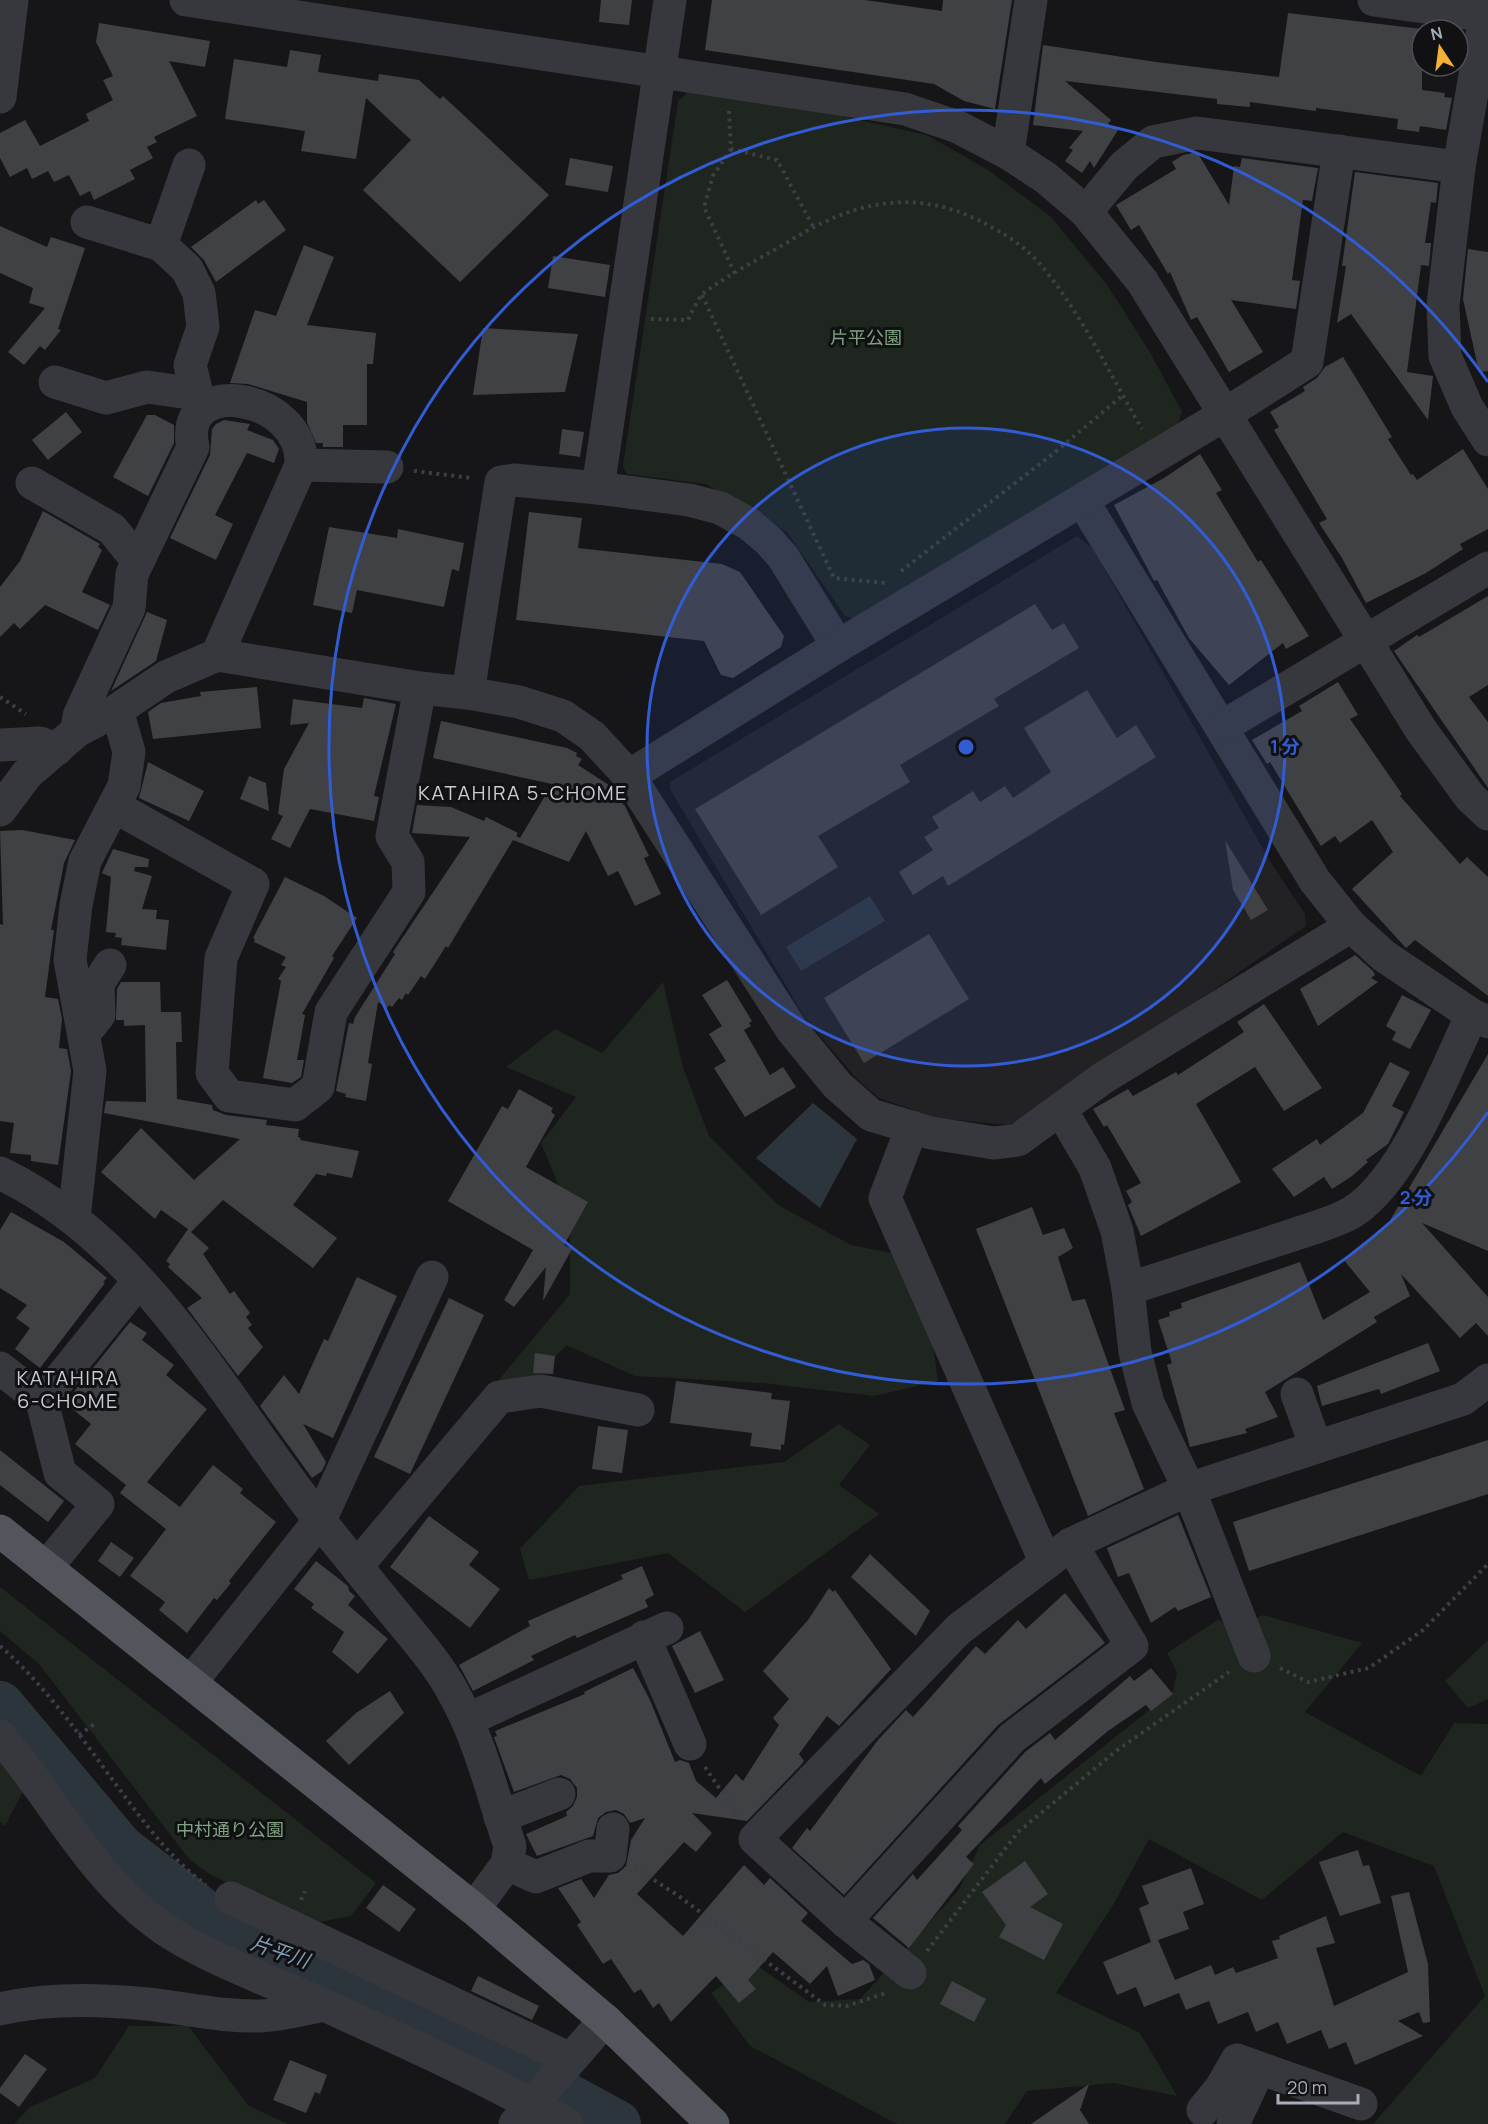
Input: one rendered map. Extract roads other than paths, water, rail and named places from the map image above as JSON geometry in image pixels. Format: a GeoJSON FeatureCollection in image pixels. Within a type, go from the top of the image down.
{"type":"FeatureCollection","features":[{"type":"Feature","properties":{"kind":"main road"},"geometry":{"type":"LineString","coordinates":[[0,1531],[474,1909],[606,2020],[713,2124]]}},
{"type":"Feature","properties":{"kind":"street"},"geometry":{"type":"LineString","coordinates":[[0,97],[12,0]]}},
{"type":"Feature","properties":{"kind":"street"},"geometry":{"type":"LineString","coordinates":[[186,0],[905,109],[958,127],[1008,153],[1046,177],[1086,212],[1142,281],[1365,642],[1444,764],[1470,797],[1488,814]]}},
{"type":"Feature","properties":{"kind":"street"},"geometry":{"type":"LineString","coordinates":[[598,488],[670,0]]}},
{"type":"Feature","properties":{"kind":"street"},"geometry":{"type":"LineString","coordinates":[[1008,153],[1031,0]]}},
{"type":"Feature","properties":{"kind":"street"},"geometry":{"type":"LineString","coordinates":[[1374,0],[1487,11],[1459,167],[1443,305],[1445,356],[1467,407],[1488,440]]}},
{"type":"Feature","properties":{"kind":"street"},"geometry":{"type":"LineString","coordinates":[[1086,212],[1124,166],[1153,142],[1197,133],[1459,167]]}},
{"type":"Feature","properties":{"kind":"street"},"geometry":{"type":"LineString","coordinates":[[629,776],[838,646],[1158,456],[1307,362],[1339,151]]}},
{"type":"Feature","properties":{"kind":"street"},"geometry":{"type":"LineString","coordinates":[[160,245],[189,165]]}},
{"type":"Feature","properties":{"kind":"street"},"geometry":{"type":"LineString","coordinates":[[68,740],[129,608],[129,584],[138,561],[193,447],[189,433],[199,402],[190,365],[203,327],[199,293],[187,269],[160,245],[87,222]]}},
{"type":"Feature","properties":{"kind":"street"},"geometry":{"type":"LineString","coordinates":[[56,382],[106,398],[147,387],[199,402],[241,400],[267,409],[288,427],[302,451],[301,465],[217,655]]}},
{"type":"Feature","properties":{"kind":"street"},"geometry":{"type":"LineString","coordinates":[[301,465],[387,467]]}},
{"type":"Feature","properties":{"kind":"street"},"geometry":{"type":"LineString","coordinates":[[468,693],[501,482],[514,480],[689,500],[720,508],[749,524],[783,557],[838,646]]}},
{"type":"Feature","properties":{"kind":"street"},"geometry":{"type":"LineString","coordinates":[[32,483],[112,529],[138,561]]}},
{"type":"Feature","properties":{"kind":"street"},"geometry":{"type":"LineString","coordinates":[[1082,500],[1315,881],[1351,926],[1384,956],[1480,1019],[1401,1161],[1362,1206],[1342,1218],[1320,1226],[1128,1289]]}},
{"type":"Feature","properties":{"kind":"street"},"geometry":{"type":"LineString","coordinates":[[1222,727],[1488,568]]}},
{"type":"Feature","properties":{"kind":"street"},"geometry":{"type":"LineString","coordinates":[[0,810],[27,774],[68,740],[166,677],[217,655],[420,688],[468,693],[519,702],[563,716],[592,736],[629,776],[800,1039],[837,1085],[871,1115],[912,1127],[994,1143],[1018,1140],[1103,1078],[1351,926]]}},
{"type":"Feature","properties":{"kind":"street"},"geometry":{"type":"LineString","coordinates":[[114,806],[253,884],[221,958],[212,1073],[229,1096],[295,1105],[318,1088],[331,1012],[410,892],[408,862],[392,836],[420,688]]}},
{"type":"Feature","properties":{"kind":"street"},"geometry":{"type":"LineString","coordinates":[[74,1218],[90,1071],[85,1032],[70,960],[76,905],[85,861],[124,786],[129,752],[117,710]]}},
{"type":"Feature","properties":{"kind":"street"},"geometry":{"type":"LineString","coordinates":[[0,745],[68,740]]}},
{"type":"Feature","properties":{"kind":"street"},"geometry":{"type":"LineString","coordinates":[[85,1032],[99,1015],[98,984],[110,965]]}},
{"type":"Feature","properties":{"kind":"street"},"geometry":{"type":"LineString","coordinates":[[1061,1110],[1095,1168],[1117,1231],[1128,1289],[1135,1352],[1148,1403],[1189,1489],[1254,1656]]}},
{"type":"Feature","properties":{"kind":"street"},"geometry":{"type":"LineString","coordinates":[[846,1921],[1012,1738],[1132,1646],[1058,1553],[885,1198],[912,1127]]}},
{"type":"Feature","properties":{"kind":"street"},"geometry":{"type":"LineString","coordinates":[[0,1173],[74,1218],[171,1318],[320,1520],[433,1660],[454,1693],[467,1720],[510,1846],[507,1864],[474,1909]]}},
{"type":"Feature","properties":{"kind":"street"},"geometry":{"type":"LineString","coordinates":[[191,1682],[320,1520],[432,1277]]}},
{"type":"Feature","properties":{"kind":"street"},"geometry":{"type":"LineString","coordinates":[[42,1401],[138,1282]]}},
{"type":"Feature","properties":{"kind":"street"},"geometry":{"type":"LineString","coordinates":[[0,1368],[42,1401],[60,1473],[98,1504],[46,1568]]}},
{"type":"Feature","properties":{"kind":"street"},"geometry":{"type":"LineString","coordinates":[[910,1973],[846,1921],[755,1839],[959,1629],[1058,1553],[1189,1489],[1463,1399],[1488,1380]]}},
{"type":"Feature","properties":{"kind":"street"},"geometry":{"type":"LineString","coordinates":[[357,1566],[499,1397],[541,1391],[638,1410]]}},
{"type":"Feature","properties":{"kind":"street"},"geometry":{"type":"LineString","coordinates":[[1297,1394],[1316,1447]]}},
{"type":"Feature","properties":{"kind":"street"},"geometry":{"type":"LineString","coordinates":[[467,1720],[655,1632],[690,1744]]}},
{"type":"Feature","properties":{"kind":"street"},"geometry":{"type":"LineString","coordinates":[[0,1736],[82,1850],[117,1890],[157,1924],[206,1951],[419,2048],[545,2089]]}},
{"type":"Feature","properties":{"kind":"street"},"geometry":{"type":"LineString","coordinates":[[501,1817],[559,1794]]}},
{"type":"Feature","properties":{"kind":"street"},"geometry":{"type":"LineString","coordinates":[[507,1864],[536,1877],[589,1856],[612,1842]]}},
{"type":"Feature","properties":{"kind":"street"},"geometry":{"type":"LineString","coordinates":[[231,1898],[545,2089],[567,2124]]}},
{"type":"Feature","properties":{"kind":"street"},"geometry":{"type":"LineString","coordinates":[[0,2009],[22,2004],[82,2002],[146,2004],[208,2013],[261,2016],[324,2006]]}},
{"type":"Feature","properties":{"kind":"street"},"geometry":{"type":"LineString","coordinates":[[545,2089],[606,2020]]}},
{"type":"Feature","properties":{"kind":"street"},"geometry":{"type":"LineString","coordinates":[[1203,2110],[1221,2088],[1237,2060],[1361,2104]]}},
{"type":"Feature","properties":{"kind":"street"},"geometry":{"type":"LineString","coordinates":[[1233,2124],[1259,2069]]}},
{"type":"Feature","properties":{"kind":"waterway","name":"片平川"},"geometry":{"type":"LineString","coordinates":[[0,1705],[120,1848],[232,1935],[337,1972],[617,2124]]}},
{"type":"Feature","properties":{"kind":"district","name":"KATAHIRA 5-CHOME"},"geometry":{"type":"Point","coordinates":[523,793]}},
{"type":"Feature","properties":{"kind":"district","name":"KATAHIRA 6-CHOME"},"geometry":{"type":"Point","coordinates":[68,1390]}},
{"type":"Feature","properties":{"kind":"park label","name":"片平公園"},"geometry":{"type":"Point","coordinates":[866,338]}},
{"type":"Feature","properties":{"kind":"park label","name":"中村通り公園"},"geometry":{"type":"Point","coordinates":[230,1830]}}]}
